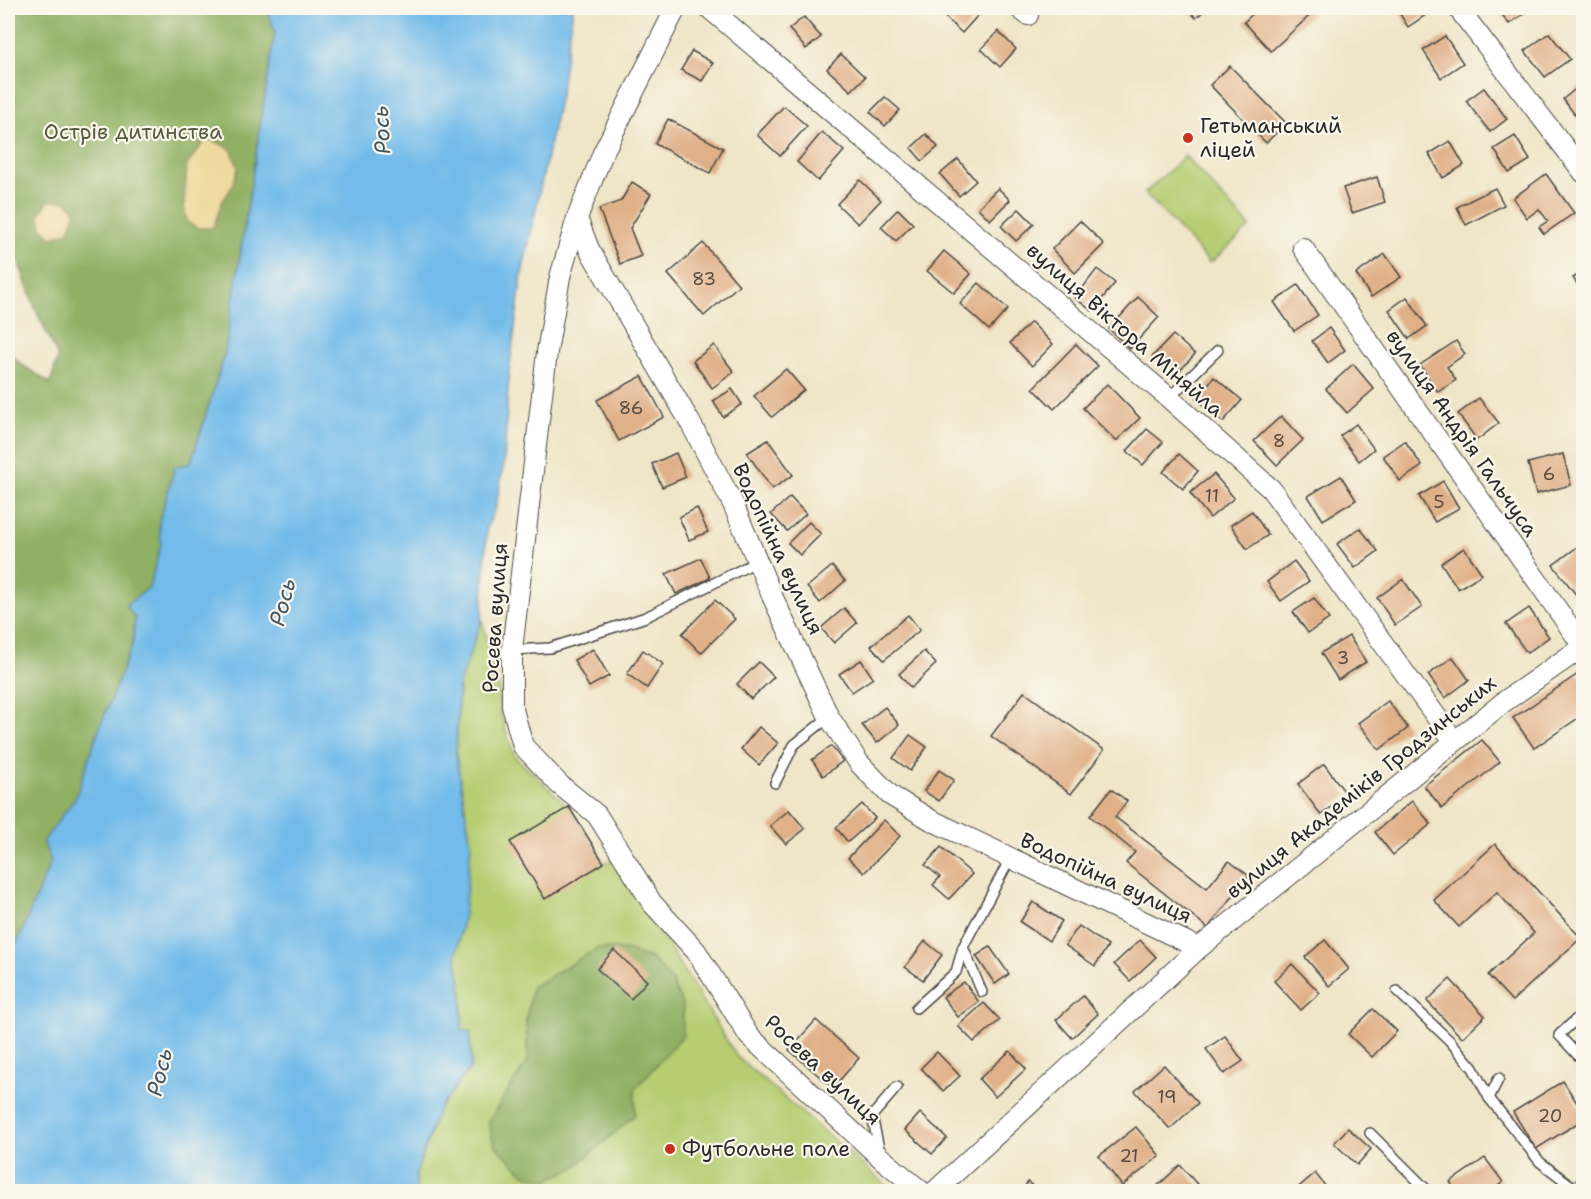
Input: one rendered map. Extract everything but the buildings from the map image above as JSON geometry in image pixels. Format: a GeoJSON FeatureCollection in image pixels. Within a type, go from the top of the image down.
{"type":"FeatureCollection","features":[{"type":"Feature","properties":{"kind":"street"},"geometry":{"type":"LineString","coordinates":[[577,218],[603,153],[676,8]]}},
{"type":"Feature","properties":{"kind":"street","name":"вулиця Віктора Міняйла"},"geometry":{"type":"LineString","coordinates":[[709,8],[1169,398],[1271,489],[1454,741]]}},
{"type":"Feature","properties":{"kind":"street"},"geometry":{"type":"LineString","coordinates":[[1458,8],[1584,173]]}},
{"type":"Feature","properties":{"kind":"street","name":"Водопійна вулиця"},"geometry":{"type":"LineString","coordinates":[[577,218],[590,249],[690,422],[733,504],[773,598],[829,717],[859,763],[890,795],[931,820],[1199,948]]}},
{"type":"Feature","properties":{"kind":"street","name":"Росева вулиця"},"geometry":{"type":"LineString","coordinates":[[577,218],[560,277],[547,352],[512,650],[512,706],[523,746],[560,785],[597,815],[652,903],[696,951],[749,1036],[881,1158],[922,1191]]}},
{"type":"Feature","properties":{"kind":"street","name":"вулиця Андрія Гальчуса"},"geometry":{"type":"LineString","coordinates":[[1303,248],[1583,646]]}},
{"type":"Feature","properties":{"kind":"street","name":"вулиця Академіків Гродзинських"},"geometry":{"type":"LineString","coordinates":[[934,1191],[1199,948],[1454,741],[1505,701],[1583,646]]}},
{"type":"Feature","properties":{"kind":"lane"},"geometry":{"type":"LineString","coordinates":[[1169,398],[1218,350]]}},
{"type":"Feature","properties":{"kind":"lane"},"geometry":{"type":"LineString","coordinates":[[512,650],[549,648],[646,617],[758,561]]}},
{"type":"Feature","properties":{"kind":"lane"},"geometry":{"type":"LineString","coordinates":[[775,783],[794,745],[829,717]]}},
{"type":"Feature","properties":{"kind":"lane"},"geometry":{"type":"LineString","coordinates":[[916,1008],[956,972],[963,947],[1010,859]]}},
{"type":"Feature","properties":{"kind":"lane"},"geometry":{"type":"LineString","coordinates":[[963,947],[982,992]]}},
{"type":"Feature","properties":{"kind":"lane"},"geometry":{"type":"LineString","coordinates":[[1398,991],[1450,1041],[1473,1068],[1489,1098],[1540,1162],[1578,1190]]}},
{"type":"Feature","properties":{"kind":"lane"},"geometry":{"type":"LineString","coordinates":[[1584,1012],[1559,1035],[1584,1062]]}},
{"type":"Feature","properties":{"kind":"lane"},"geometry":{"type":"LineString","coordinates":[[1489,1098],[1499,1078]]}},
{"type":"Feature","properties":{"kind":"lane"},"geometry":{"type":"LineString","coordinates":[[881,1158],[872,1116],[897,1087]]}},
{"type":"Feature","properties":{"kind":"lane"},"geometry":{"type":"LineString","coordinates":[[1371,1133],[1429,1191]]}},
{"type":"Feature","properties":{"kind":"green space","name":"Острів дитинства"},"geometry":{"type":"Polygon","coordinates":[[[8,8],[266,8],[275,31],[225,353],[191,463],[175,467],[159,522],[161,545],[149,588],[126,605],[135,618],[133,643],[99,729],[76,797],[43,842],[52,861],[19,939],[8,952],[8,351],[22,365],[50,383],[58,357],[35,308],[8,232],[8,8]]]}},
{"type":"Feature","properties":{"kind":"green space"},"geometry":{"type":"Polygon","coordinates":[[[1185,156],[1250,227],[1210,263],[1145,193],[1185,156]]]}},
{"type":"Feature","properties":{"kind":"green space"},"geometry":{"type":"Polygon","coordinates":[[[482,620],[498,681],[501,717],[515,757],[569,807],[604,863],[615,859],[737,1057],[893,1191],[416,1192],[416,1174],[438,1110],[471,1067],[470,1031],[462,1031],[462,991],[456,954],[464,913],[471,844],[456,755],[459,684],[482,620]]]}},
{"type":"Feature","properties":{"kind":"green space"},"geometry":{"type":"Polygon","coordinates":[[[598,948],[625,950],[651,958],[671,980],[683,1006],[683,1035],[635,1089],[635,1115],[574,1168],[547,1180],[524,1174],[494,1144],[488,1122],[528,1060],[526,1020],[532,987],[598,948]]]}},
{"type":"Feature","properties":{"kind":"sand"},"geometry":{"type":"Polygon","coordinates":[[[207,138],[231,149],[238,168],[213,228],[197,228],[187,222],[184,206],[187,165],[207,138]]]}},
{"type":"Feature","properties":{"kind":"sand"},"geometry":{"type":"Polygon","coordinates":[[[48,201],[67,201],[76,212],[68,232],[52,237],[43,230],[39,215],[48,201]]]}},
{"type":"Feature","properties":{"kind":"water","name":"Рось"},"geometry":{"type":"Polygon","coordinates":[[[266,8],[573,8],[560,95],[522,274],[509,373],[504,462],[496,507],[487,527],[482,620],[459,684],[456,755],[471,844],[464,913],[456,954],[462,991],[462,1031],[470,1031],[471,1067],[438,1110],[416,1174],[416,1191],[8,1191],[8,952],[19,939],[51,861],[43,842],[76,797],[99,729],[133,643],[135,618],[126,605],[149,588],[161,545],[159,522],[175,467],[191,463],[225,353],[275,31],[266,8]]]}},
{"type":"Feature","properties":{"kind":"place","name":"Гетьманський ліцей"},"geometry":{"type":"Point","coordinates":[1188,138]}},
{"type":"Feature","properties":{"kind":"place","name":"Футбольне поле"},"geometry":{"type":"Point","coordinates":[670,1149]}}]}
